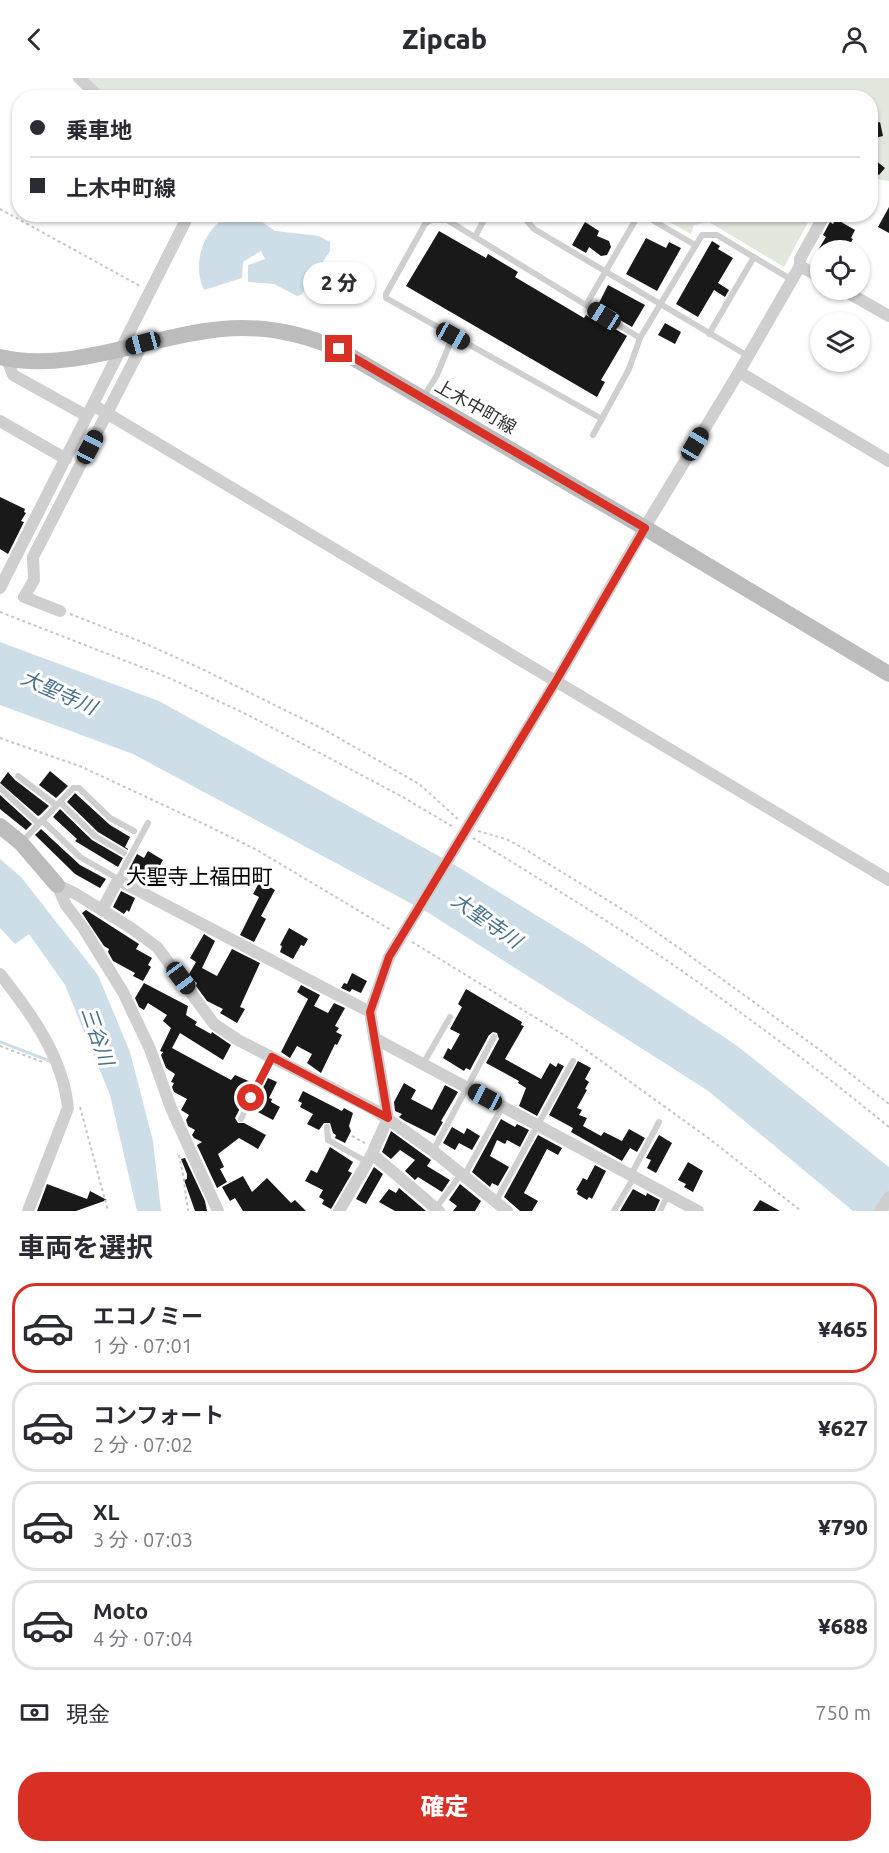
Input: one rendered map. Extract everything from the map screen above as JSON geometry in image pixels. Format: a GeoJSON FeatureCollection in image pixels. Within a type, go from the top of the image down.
{"type":"FeatureCollection","features":[{"type":"Feature","properties":{"kind":"main road","name":"上木中町線"},"geometry":{"type":"LineString","coordinates":[[3,358],[37,361],[82,356],[222,328],[257,328],[295,334],[339,349],[889,674]]}},
{"type":"Feature","properties":{"kind":"main road"},"geometry":{"type":"LineString","coordinates":[[0,826],[21,843],[57,885]]}},
{"type":"Feature","properties":{"kind":"street"},"geometry":{"type":"LineString","coordinates":[[79,78],[92,90]]}},
{"type":"Feature","properties":{"kind":"street"},"geometry":{"type":"LineString","coordinates":[[0,588],[185,222]]}},
{"type":"Feature","properties":{"kind":"street"},"geometry":{"type":"LineString","coordinates":[[339,1211],[371,1155],[388,1118],[370,1012],[389,957],[739,372],[800,266],[800,259],[821,222]]}},
{"type":"Feature","properties":{"kind":"street"},"geometry":{"type":"LineString","coordinates":[[800,266],[810,272]]}},
{"type":"Feature","properties":{"kind":"street"},"geometry":{"type":"LineString","coordinates":[[861,300],[889,316]]}},
{"type":"Feature","properties":{"kind":"street"},"geometry":{"type":"LineString","coordinates":[[60,611],[24,597],[34,580],[33,557],[143,343]]}},
{"type":"Feature","properties":{"kind":"street"},"geometry":{"type":"LineString","coordinates":[[3,358],[13,375],[90,411],[108,414],[889,880]]}},
{"type":"Feature","properties":{"kind":"street"},"geometry":{"type":"LineString","coordinates":[[739,372],[889,461]]}},
{"type":"Feature","properties":{"kind":"street"},"geometry":{"type":"LineString","coordinates":[[1,424],[66,459]]}},
{"type":"Feature","properties":{"kind":"street"},"geometry":{"type":"LineString","coordinates":[[102,910],[115,878],[370,1012]]}},
{"type":"Feature","properties":{"kind":"street"},"geometry":{"type":"LineString","coordinates":[[57,885],[146,938],[156,947],[214,1024],[238,1040],[388,1118],[433,1150],[507,1211]]}},
{"type":"Feature","properties":{"kind":"street"},"geometry":{"type":"LineString","coordinates":[[57,885],[66,905],[84,929],[123,992],[150,1049],[171,1108],[218,1211]]}},
{"type":"Feature","properties":{"kind":"street"},"geometry":{"type":"LineString","coordinates":[[0,974],[41,1031],[64,1082],[68,1108],[28,1211]]}},
{"type":"Feature","properties":{"kind":"street"},"geometry":{"type":"LineString","coordinates":[[374,1038],[698,1211]]}},
{"type":"Feature","properties":{"kind":"street"},"geometry":{"type":"LineString","coordinates":[[371,1155],[437,1210]]}},
{"type":"Feature","properties":{"kind":"street"},"geometry":{"type":"LineString","coordinates":[[880,1211],[889,1197]]}},
{"type":"Feature","properties":{"kind":"lane"},"geometry":{"type":"LineString","coordinates":[[428,222],[386,294],[386,298],[602,419]]}},
{"type":"Feature","properties":{"kind":"lane"},"geometry":{"type":"LineString","coordinates":[[450,222],[640,338]]}},
{"type":"Feature","properties":{"kind":"lane"},"geometry":{"type":"LineString","coordinates":[[475,237],[483,222]]}},
{"type":"Feature","properties":{"kind":"lane"},"geometry":{"type":"LineString","coordinates":[[528,222],[534,229],[748,356]]}},
{"type":"Feature","properties":{"kind":"lane"},"geometry":{"type":"LineString","coordinates":[[586,305],[636,222]]}},
{"type":"Feature","properties":{"kind":"lane"},"geometry":{"type":"LineString","coordinates":[[655,222],[695,245]]}},
{"type":"Feature","properties":{"kind":"lane"},"geometry":{"type":"LineString","coordinates":[[593,435],[629,369],[640,338],[702,235],[717,235],[792,280]]}},
{"type":"Feature","properties":{"kind":"lane"},"geometry":{"type":"LineString","coordinates":[[709,334],[754,257]]}},
{"type":"Feature","properties":{"kind":"lane"},"geometry":{"type":"LineString","coordinates":[[423,398],[437,375],[453,336]]}},
{"type":"Feature","properties":{"kind":"lane"},"geometry":{"type":"LineString","coordinates":[[18,776],[58,804],[95,836],[124,853]]}},
{"type":"Feature","properties":{"kind":"lane"},"geometry":{"type":"LineString","coordinates":[[0,788],[80,857],[115,878],[148,823]]}},
{"type":"Feature","properties":{"kind":"lane"},"geometry":{"type":"LineString","coordinates":[[21,843],[73,788],[79,788],[110,818],[134,831]]}},
{"type":"Feature","properties":{"kind":"lane"},"geometry":{"type":"LineString","coordinates":[[423,1064],[450,1017]]}},
{"type":"Feature","properties":{"kind":"lane"},"geometry":{"type":"LineString","coordinates":[[433,1150],[494,1037]]}},
{"type":"Feature","properties":{"kind":"lane"},"geometry":{"type":"LineString","coordinates":[[241,1119],[272,1057]]}},
{"type":"Feature","properties":{"kind":"lane"},"geometry":{"type":"LineString","coordinates":[[495,1202],[573,1061]]}},
{"type":"Feature","properties":{"kind":"lane"},"geometry":{"type":"LineString","coordinates":[[437,1210],[463,1175],[502,1106]]}},
{"type":"Feature","properties":{"kind":"lane"},"geometry":{"type":"LineString","coordinates":[[615,1211],[659,1122]]}},
{"type":"Feature","properties":{"kind":"lane"},"geometry":{"type":"LineString","coordinates":[[327,1128],[328,1140],[371,1155]]}},
{"type":"Feature","properties":{"kind":"lane"},"geometry":{"type":"LineString","coordinates":[[660,1211],[668,1195]]}},
{"type":"Feature","properties":{"kind":"path"},"geometry":{"type":"LineString","coordinates":[[24,222],[150,291]]}},
{"type":"Feature","properties":{"kind":"path"},"geometry":{"type":"LineString","coordinates":[[60,611],[137,640],[202,669],[325,730],[419,784],[434,795],[465,830],[506,839],[633,916],[820,1050],[889,1104]]}},
{"type":"Feature","properties":{"kind":"path"},"geometry":{"type":"LineString","coordinates":[[0,738],[82,767],[226,834],[404,933],[572,1040],[711,1140],[801,1211]]}},
{"type":"Feature","properties":{"kind":"path"},"geometry":{"type":"LineString","coordinates":[[0,1046],[58,1068]]}},
{"type":"Feature","properties":{"kind":"path"},"geometry":{"type":"LineString","coordinates":[[352,1136],[371,1155]]}},
{"type":"Feature","properties":{"kind":"path"},"geometry":{"type":"LineString","coordinates":[[178,1151],[185,1182],[188,1211]]}},
{"type":"Feature","properties":{"kind":"shaded area"},"geometry":{"type":"Polygon","coordinates":[[[87,78],[889,78],[889,181],[878,179],[878,90],[98,90],[87,78]]]}},
{"type":"Feature","properties":{"kind":"shaded area"},"geometry":{"type":"Polygon","coordinates":[[[670,222],[709,222],[694,225],[691,234],[670,222]]]}},
{"type":"Feature","properties":{"kind":"shaded area"},"geometry":{"type":"Polygon","coordinates":[[[709,222],[808,222],[784,267],[709,222]]]}},
{"type":"Feature","properties":{"kind":"water"},"geometry":{"type":"Polygon","coordinates":[[[220,222],[262,222],[275,231],[319,236],[330,242],[330,251],[302,294],[297,296],[274,284],[248,282],[248,265],[265,259],[261,251],[243,262],[242,278],[204,290],[200,279],[200,257],[203,246],[220,222]]]}},
{"type":"Feature","properties":{"kind":"water","name":"大聖寺川"},"geometry":{"type":"Polygon","coordinates":[[[0,642],[159,701],[455,865],[588,947],[736,1045],[889,1167],[889,1211],[853,1211],[707,1090],[427,912],[133,754],[0,705],[0,642]]]}},
{"type":"Feature","properties":{"kind":"water","name":"三谷川"},"geometry":{"type":"Polygon","coordinates":[[[0,859],[21,877],[98,975],[130,1052],[153,1141],[161,1211],[137,1211],[110,1095],[65,985],[29,934],[15,944],[0,928],[0,859]]]}},
{"type":"Feature","properties":{"kind":"building"},"geometry":{"type":"Polygon","coordinates":[[[880,122],[883,136],[878,137],[878,123],[880,122]]]}},
{"type":"Feature","properties":{"kind":"building"},"geometry":{"type":"Polygon","coordinates":[[[878,162],[885,168],[878,174],[878,162]]]}},
{"type":"Feature","properties":{"kind":"building"},"geometry":{"type":"Polygon","coordinates":[[[889,207],[889,233],[878,227],[889,207]]]}},
{"type":"Feature","properties":{"kind":"building"},"geometry":{"type":"Polygon","coordinates":[[[585,222],[599,231],[597,236],[609,241],[611,247],[607,255],[601,256],[589,247],[586,253],[572,245],[585,222]]]}},
{"type":"Feature","properties":{"kind":"building"},"geometry":{"type":"Polygon","coordinates":[[[830,222],[833,224],[841,222],[855,230],[851,238],[852,240],[824,240],[826,237],[823,235],[830,222]]]}},
{"type":"Feature","properties":{"kind":"building"},"geometry":{"type":"Polygon","coordinates":[[[439,231],[486,258],[488,254],[518,272],[515,277],[584,318],[586,315],[627,336],[601,380],[605,382],[597,397],[406,286],[439,231]]]}},
{"type":"Feature","properties":{"kind":"building"},"geometry":{"type":"Polygon","coordinates":[[[646,238],[666,248],[669,242],[681,248],[657,291],[626,274],[646,238]]]}},
{"type":"Feature","properties":{"kind":"building"},"geometry":{"type":"Polygon","coordinates":[[[712,241],[720,246],[718,249],[733,258],[718,283],[729,290],[725,297],[714,290],[698,317],[676,304],[712,241]]]}},
{"type":"Feature","properties":{"kind":"building"},"geometry":{"type":"Polygon","coordinates":[[[608,285],[645,305],[632,327],[615,317],[617,313],[599,303],[608,285]]]}},
{"type":"Feature","properties":{"kind":"building"},"geometry":{"type":"Polygon","coordinates":[[[665,323],[681,332],[675,344],[658,335],[665,323]]]}},
{"type":"Feature","properties":{"kind":"building"},"geometry":{"type":"Polygon","coordinates":[[[0,497],[25,509],[26,513],[8,554],[0,549],[0,497]]]}},
{"type":"Feature","properties":{"kind":"building"},"geometry":{"type":"Polygon","coordinates":[[[50,771],[68,786],[56,798],[39,785],[50,771]]]}},
{"type":"Feature","properties":{"kind":"building"},"geometry":{"type":"Polygon","coordinates":[[[8,772],[49,806],[40,815],[38,816],[0,783],[8,772]]]}},
{"type":"Feature","properties":{"kind":"building"},"geometry":{"type":"Polygon","coordinates":[[[75,793],[110,825],[130,837],[125,847],[128,850],[98,832],[67,802],[75,793]]]}},
{"type":"Feature","properties":{"kind":"building"},"geometry":{"type":"Polygon","coordinates":[[[0,795],[32,824],[26,830],[0,809],[0,795]]]}},
{"type":"Feature","properties":{"kind":"building"},"geometry":{"type":"Polygon","coordinates":[[[60,809],[92,840],[123,858],[118,867],[75,841],[77,839],[53,817],[60,809]]]}},
{"type":"Feature","properties":{"kind":"building"},"geometry":{"type":"Polygon","coordinates":[[[41,829],[80,865],[106,879],[100,888],[75,874],[35,835],[41,829]]]}},
{"type":"Feature","properties":{"kind":"building"},"geometry":{"type":"Polygon","coordinates":[[[148,851],[163,860],[152,880],[146,877],[143,884],[126,875],[137,854],[144,858],[148,851]]]}},
{"type":"Feature","properties":{"kind":"building"},"geometry":{"type":"Polygon","coordinates":[[[260,881],[275,890],[261,916],[266,919],[254,942],[240,935],[259,897],[253,894],[260,881]]]}},
{"type":"Feature","properties":{"kind":"building"},"geometry":{"type":"Polygon","coordinates":[[[121,891],[135,898],[129,912],[127,910],[124,914],[113,907],[121,891]]]}},
{"type":"Feature","properties":{"kind":"building"},"geometry":{"type":"Polygon","coordinates":[[[86,910],[139,944],[136,949],[152,958],[148,965],[151,967],[143,981],[133,976],[135,973],[113,961],[108,952],[109,949],[104,946],[82,913],[86,910]]]}},
{"type":"Feature","properties":{"kind":"building"},"geometry":{"type":"Polygon","coordinates":[[[289,928],[308,939],[304,946],[301,945],[293,959],[280,952],[282,946],[280,945],[289,928]]]}},
{"type":"Feature","properties":{"kind":"building"},"geometry":{"type":"Polygon","coordinates":[[[204,934],[215,941],[202,968],[217,976],[232,949],[260,963],[240,1007],[245,1009],[237,1023],[220,1013],[223,1009],[207,1001],[196,986],[197,983],[188,976],[196,962],[190,958],[204,934]]]}},
{"type":"Feature","properties":{"kind":"building"},"geometry":{"type":"Polygon","coordinates":[[[352,973],[367,981],[361,993],[341,988],[344,983],[347,984],[352,973]]]}},
{"type":"Feature","properties":{"kind":"building"},"geometry":{"type":"Polygon","coordinates":[[[144,983],[188,1006],[186,1015],[197,1022],[195,1025],[211,1034],[212,1032],[231,1045],[223,1060],[180,1033],[172,1048],[231,1080],[235,1075],[253,1083],[235,1118],[238,1123],[244,1123],[266,1135],[258,1149],[239,1138],[218,1154],[224,1167],[220,1169],[227,1182],[217,1188],[197,1145],[202,1142],[192,1135],[195,1130],[188,1126],[186,1120],[189,1115],[181,1110],[187,1099],[174,1092],[172,1087],[174,1083],[171,1082],[175,1074],[166,1068],[161,1055],[163,1052],[160,1051],[171,1028],[163,1021],[167,1015],[148,1003],[144,1010],[139,1007],[135,998],[144,983]]]}},
{"type":"Feature","properties":{"kind":"building"},"geometry":{"type":"Polygon","coordinates":[[[301,985],[320,995],[314,1006],[328,1013],[334,1003],[345,1008],[335,1026],[339,1028],[336,1032],[342,1035],[321,1073],[307,1063],[312,1054],[297,1046],[290,1058],[281,1052],[308,999],[297,992],[301,985]]]}},
{"type":"Feature","properties":{"kind":"building"},"geometry":{"type":"Polygon","coordinates":[[[466,989],[522,1022],[521,1025],[524,1026],[505,1059],[541,1079],[550,1063],[556,1067],[558,1063],[564,1066],[537,1116],[519,1106],[526,1088],[518,1083],[519,1081],[486,1063],[499,1039],[497,1033],[493,1032],[489,1035],[470,1070],[466,1068],[464,1071],[443,1058],[448,1048],[451,1050],[460,1034],[450,1029],[462,1007],[458,1004],[466,989]]]}},
{"type":"Feature","properties":{"kind":"building"},"geometry":{"type":"Polygon","coordinates":[[[578,1061],[591,1068],[585,1079],[589,1082],[585,1089],[587,1090],[577,1108],[582,1110],[579,1115],[587,1118],[583,1126],[601,1136],[604,1132],[622,1141],[629,1129],[645,1138],[637,1152],[630,1148],[622,1161],[571,1132],[573,1128],[549,1115],[578,1061]]]}},
{"type":"Feature","properties":{"kind":"building"},"geometry":{"type":"Polygon","coordinates":[[[268,1078],[277,1082],[269,1098],[272,1099],[271,1102],[280,1107],[273,1120],[252,1109],[268,1078]]]}},
{"type":"Feature","properties":{"kind":"building"},"geometry":{"type":"Polygon","coordinates":[[[404,1083],[416,1090],[411,1099],[432,1110],[445,1085],[458,1092],[435,1136],[405,1121],[399,1117],[402,1114],[395,1111],[394,1102],[404,1083]]]}},
{"type":"Feature","properties":{"kind":"building"},"geometry":{"type":"Polygon","coordinates":[[[303,1091],[342,1111],[344,1108],[353,1113],[349,1126],[351,1131],[345,1143],[335,1138],[336,1135],[330,1123],[324,1123],[319,1130],[307,1124],[313,1114],[300,1107],[302,1103],[298,1101],[303,1091]]]}},
{"type":"Feature","properties":{"kind":"building"},"geometry":{"type":"Polygon","coordinates":[[[501,1119],[515,1127],[517,1124],[529,1130],[520,1147],[507,1140],[505,1144],[497,1140],[490,1156],[509,1167],[498,1186],[492,1183],[490,1187],[472,1172],[501,1119]]]}},
{"type":"Feature","properties":{"kind":"building"},"geometry":{"type":"Polygon","coordinates":[[[452,1127],[464,1134],[467,1128],[480,1136],[472,1150],[459,1143],[455,1150],[443,1143],[452,1127]]]}},
{"type":"Feature","properties":{"kind":"building"},"geometry":{"type":"Polygon","coordinates":[[[391,1131],[431,1160],[427,1166],[450,1180],[442,1192],[418,1177],[415,1180],[405,1171],[415,1160],[400,1150],[391,1159],[382,1152],[391,1131]]]}},
{"type":"Feature","properties":{"kind":"building"},"geometry":{"type":"Polygon","coordinates":[[[538,1135],[562,1148],[558,1155],[547,1149],[524,1193],[538,1201],[532,1211],[520,1211],[504,1197],[538,1135]]]}},
{"type":"Feature","properties":{"kind":"building"},"geometry":{"type":"Polygon","coordinates":[[[659,1135],[672,1143],[656,1173],[647,1168],[651,1160],[646,1158],[659,1135]]]}},
{"type":"Feature","properties":{"kind":"building"},"geometry":{"type":"Polygon","coordinates":[[[330,1147],[353,1162],[348,1171],[352,1173],[331,1209],[322,1204],[324,1200],[319,1197],[323,1190],[305,1181],[311,1170],[317,1173],[330,1147]]]}},
{"type":"Feature","properties":{"kind":"building"},"geometry":{"type":"Polygon","coordinates":[[[185,1158],[205,1201],[207,1211],[195,1211],[184,1180],[187,1179],[187,1174],[181,1159],[185,1158]]]}},
{"type":"Feature","properties":{"kind":"building"},"geometry":{"type":"Polygon","coordinates":[[[688,1162],[703,1171],[693,1192],[684,1187],[686,1184],[678,1180],[688,1162]]]}},
{"type":"Feature","properties":{"kind":"building"},"geometry":{"type":"Polygon","coordinates":[[[595,1165],[606,1171],[592,1199],[589,1197],[587,1200],[577,1194],[576,1190],[583,1178],[587,1180],[595,1165]]]}},
{"type":"Feature","properties":{"kind":"building"},"geometry":{"type":"Polygon","coordinates":[[[374,1167],[383,1174],[366,1204],[356,1199],[374,1167]]]}},
{"type":"Feature","properties":{"kind":"building"},"geometry":{"type":"Polygon","coordinates":[[[243,1176],[252,1192],[267,1178],[291,1203],[295,1200],[306,1211],[243,1211],[235,1198],[230,1201],[222,1187],[243,1176]]]}},
{"type":"Feature","properties":{"kind":"building"},"geometry":{"type":"Polygon","coordinates":[[[47,1184],[87,1199],[90,1191],[107,1200],[76,1211],[37,1211],[47,1184]]]}},
{"type":"Feature","properties":{"kind":"building"},"geometry":{"type":"Polygon","coordinates":[[[460,1184],[481,1201],[475,1211],[453,1211],[457,1206],[449,1200],[460,1184]]]}},
{"type":"Feature","properties":{"kind":"building"},"geometry":{"type":"Polygon","coordinates":[[[399,1188],[426,1211],[395,1211],[379,1202],[389,1189],[396,1193],[399,1188]]]}},
{"type":"Feature","properties":{"kind":"building"},"geometry":{"type":"Polygon","coordinates":[[[633,1189],[660,1200],[655,1211],[620,1211],[633,1189]]]}},
{"type":"Feature","properties":{"kind":"building"},"geometry":{"type":"Polygon","coordinates":[[[760,1200],[780,1211],[753,1211],[760,1200]]]}},
{"type":"Feature","properties":{"kind":"waterway"},"geometry":{"type":"LineString","coordinates":[[0,1042],[50,1061]]}},
{"type":"Feature","properties":{"kind":"district","name":"大聖寺上福田町"},"geometry":{"type":"Point","coordinates":[199,876]}},
{"type":"Feature","properties":{"kind":"route"},"geometry":{"type":"LineString","coordinates":[[251,1098],[272,1057],[388,1118],[370,1012],[389,957],[556,681],[645,528],[339,349]]}}]}
